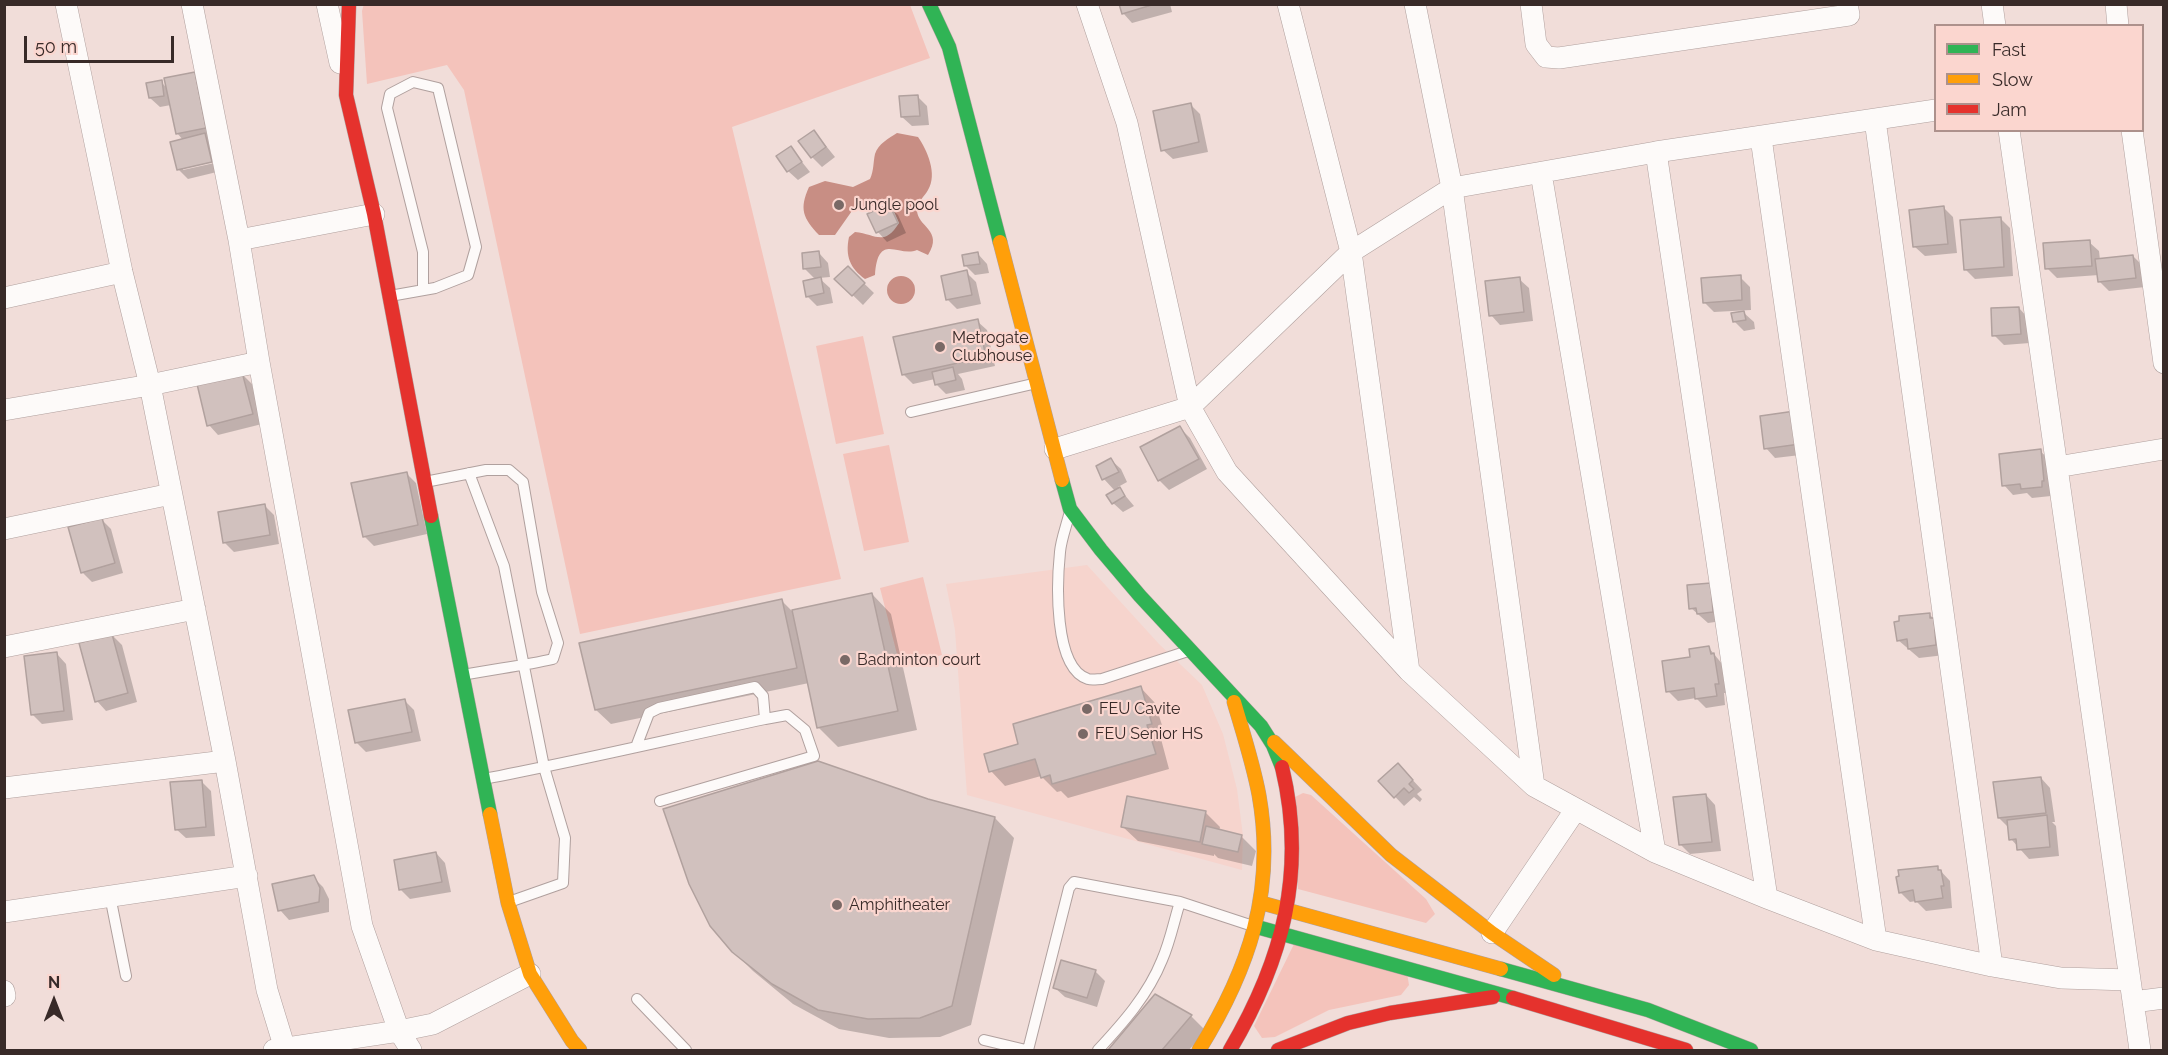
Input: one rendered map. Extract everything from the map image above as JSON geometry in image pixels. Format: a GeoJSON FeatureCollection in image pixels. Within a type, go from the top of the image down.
{"type":"FeatureCollection","features":[{"type":"Feature","properties":{"kind":"street"},"geometry":{"type":"LineString","coordinates":[[66,4],[122,272],[150,385],[225,760],[279,1050],[433,1024],[530,974]]}},
{"type":"Feature","properties":{"kind":"street"},"geometry":{"type":"LineString","coordinates":[[192,4],[238,240],[362,926],[399,1031],[411,1050]]}},
{"type":"Feature","properties":{"kind":"street"},"geometry":{"type":"LineString","coordinates":[[327,4],[374,214],[460,676],[508,903],[530,974],[580,1050]]}},
{"type":"Feature","properties":{"kind":"street"},"geometry":{"type":"LineString","coordinates":[[346,95],[349,4]]}},
{"type":"Feature","properties":{"kind":"street"},"geometry":{"type":"LineString","coordinates":[[929,4],[949,47],[1070,509],[1112,564],[1192,649],[1232,697],[1271,739],[1391,855],[1492,933],[1573,988]]}},
{"type":"Feature","properties":{"kind":"street"},"geometry":{"type":"LineString","coordinates":[[1087,4],[1127,123],[1190,407],[1227,472],[1409,671],[1534,786],[1655,852],[1876,940],[1992,966],[2061,978],[2130,980]]}},
{"type":"Feature","properties":{"kind":"street"},"geometry":{"type":"LineString","coordinates":[[1288,4],[1351,252],[1409,671]]}},
{"type":"Feature","properties":{"kind":"street"},"geometry":{"type":"LineString","coordinates":[[1415,4],[1452,188],[1534,786]]}},
{"type":"Feature","properties":{"kind":"street"},"geometry":{"type":"LineString","coordinates":[[1531,4],[1536,44],[1546,57],[1559,58],[1849,15],[1847,4]]}},
{"type":"Feature","properties":{"kind":"street"},"geometry":{"type":"LineString","coordinates":[[1992,4],[1995,24]]}},
{"type":"Feature","properties":{"kind":"street"},"geometry":{"type":"LineString","coordinates":[[2116,4],[2118,24]]}},
{"type":"Feature","properties":{"kind":"street"},"geometry":{"type":"LineString","coordinates":[[1054,449],[1190,407],[1351,252],[1452,188],[1656,152],[1934,110]]}},
{"type":"Feature","properties":{"kind":"street"},"geometry":{"type":"LineString","coordinates":[[1875,120],[1992,966]]}},
{"type":"Feature","properties":{"kind":"street"},"geometry":{"type":"LineString","coordinates":[[2009,132],[2140,1050]]}},
{"type":"Feature","properties":{"kind":"street"},"geometry":{"type":"LineString","coordinates":[[2132,132],[2163,363]]}},
{"type":"Feature","properties":{"kind":"street"},"geometry":{"type":"LineString","coordinates":[[1761,138],[1876,940]]}},
{"type":"Feature","properties":{"kind":"street"},"geometry":{"type":"LineString","coordinates":[[1656,152],[1767,898]]}},
{"type":"Feature","properties":{"kind":"street"},"geometry":{"type":"LineString","coordinates":[[1541,172],[1655,852]]}},
{"type":"Feature","properties":{"kind":"street"},"geometry":{"type":"LineString","coordinates":[[238,240],[374,214]]}},
{"type":"Feature","properties":{"kind":"street"},"geometry":{"type":"LineString","coordinates":[[6,293],[122,272]]}},
{"type":"Feature","properties":{"kind":"street"},"geometry":{"type":"LineString","coordinates":[[4,410],[150,385],[259,362]]}},
{"type":"Feature","properties":{"kind":"street"},"geometry":{"type":"LineString","coordinates":[[2057,467],[2163,449]]}},
{"type":"Feature","properties":{"kind":"street"},"geometry":{"type":"LineString","coordinates":[[4,529],[171,494]]}},
{"type":"Feature","properties":{"kind":"street"},"geometry":{"type":"LineString","coordinates":[[4,647],[195,609]]}},
{"type":"Feature","properties":{"kind":"street"},"geometry":{"type":"LineString","coordinates":[[1199,1050],[1221,1016],[1242,972],[1257,927],[1262,903],[1263,820],[1258,790],[1232,697]]}},
{"type":"Feature","properties":{"kind":"street"},"geometry":{"type":"LineString","coordinates":[[1230,1050],[1241,1033],[1269,972],[1288,910],[1292,846],[1289,808],[1283,774],[1271,739]]}},
{"type":"Feature","properties":{"kind":"street"},"geometry":{"type":"LineString","coordinates":[[4,788],[225,760]]}},
{"type":"Feature","properties":{"kind":"street"},"geometry":{"type":"LineString","coordinates":[[1492,933],[1576,809]]}},
{"type":"Feature","properties":{"kind":"street"},"geometry":{"type":"LineString","coordinates":[[4,912],[247,876]]}},
{"type":"Feature","properties":{"kind":"street"},"geometry":{"type":"LineString","coordinates":[[1262,903],[1648,1010],[1750,1050]]}},
{"type":"Feature","properties":{"kind":"street"},"geometry":{"type":"LineString","coordinates":[[1257,927],[1504,995],[1683,1050]]}},
{"type":"Feature","properties":{"kind":"street"},"geometry":{"type":"LineString","coordinates":[[1278,1050],[1348,1023],[1504,995]]}},
{"type":"Feature","properties":{"kind":"street"},"geometry":{"type":"LineString","coordinates":[[2133,1002],[2163,998]]}},
{"type":"Feature","properties":{"kind":"lane"},"geometry":{"type":"LineString","coordinates":[[389,296],[435,288],[468,275],[476,248],[438,88],[413,82],[390,94],[387,108],[423,252],[423,290]]}},
{"type":"Feature","properties":{"kind":"lane"},"geometry":{"type":"LineString","coordinates":[[911,412],[1037,383]]}},
{"type":"Feature","properties":{"kind":"lane"},"geometry":{"type":"LineString","coordinates":[[425,482],[486,470],[509,470],[523,482],[542,592],[558,643],[554,659],[460,676]]}},
{"type":"Feature","properties":{"kind":"lane"},"geometry":{"type":"LineString","coordinates":[[469,473],[504,566],[544,767],[564,838],[563,883],[508,903]]}},
{"type":"Feature","properties":{"kind":"lane"},"geometry":{"type":"LineString","coordinates":[[1070,509],[1060,550],[1058,607],[1061,633],[1070,661],[1078,673],[1089,679],[1102,679],[1192,649]]}},
{"type":"Feature","properties":{"kind":"lane"},"geometry":{"type":"LineString","coordinates":[[636,747],[649,713],[659,708],[755,687],[763,696],[765,719]]}},
{"type":"Feature","properties":{"kind":"lane"},"geometry":{"type":"LineString","coordinates":[[482,779],[787,715],[805,730],[814,756],[660,801]]}},
{"type":"Feature","properties":{"kind":"lane"},"geometry":{"type":"LineString","coordinates":[[984,1040],[1027,1050],[1069,888],[1074,882],[1180,903],[1257,927]]}},
{"type":"Feature","properties":{"kind":"lane"},"geometry":{"type":"LineString","coordinates":[[110,897],[126,976]]}},
{"type":"Feature","properties":{"kind":"lane"},"geometry":{"type":"LineString","coordinates":[[1098,1050],[1120,1026],[1147,990],[1162,960],[1180,903]]}},
{"type":"Feature","properties":{"kind":"lane"},"geometry":{"type":"LineString","coordinates":[[637,999],[687,1050]]}},
{"type":"Feature","properties":{"kind":"shaded area"},"geometry":{"type":"Polygon","coordinates":[[[364,4],[910,5],[930,58],[732,127],[841,579],[580,634],[464,90],[447,65],[367,84],[362,11],[364,4]]]}},
{"type":"Feature","properties":{"kind":"shaded area","name":"Jungle pool"},"geometry":{"type":"Polygon","coordinates":[[[897,133],[918,137],[930,162],[931,184],[918,204],[917,210],[921,221],[932,234],[932,247],[928,255],[917,250],[910,252],[885,250],[880,254],[875,275],[865,279],[852,266],[848,256],[849,237],[855,232],[879,237],[889,235],[899,223],[889,200],[872,206],[854,208],[835,235],[819,235],[806,218],[804,201],[809,187],[825,181],[853,187],[870,179],[876,150],[897,133]]]}},
{"type":"Feature","properties":{"kind":"shaded area"},"geometry":{"type":"Polygon","coordinates":[[[901,276],[911,280],[915,290],[911,300],[901,304],[891,300],[887,290],[891,280],[901,276]]]}},
{"type":"Feature","properties":{"kind":"shaded area"},"geometry":{"type":"Polygon","coordinates":[[[863,336],[884,434],[836,444],[816,346],[863,336]]]}},
{"type":"Feature","properties":{"kind":"shaded area"},"geometry":{"type":"Polygon","coordinates":[[[889,445],[909,542],[864,551],[843,454],[889,445]]]}},
{"type":"Feature","properties":{"kind":"shaded area","name":"FEU Cavite"},"geometry":{"type":"Polygon","coordinates":[[[1087,565],[1159,644],[1202,685],[1223,734],[1237,789],[1243,836],[1242,870],[967,795],[955,630],[946,584],[1087,565]]]}},
{"type":"Feature","properties":{"kind":"shaded area"},"geometry":{"type":"Polygon","coordinates":[[[923,577],[942,655],[900,666],[880,588],[923,577]]]}},
{"type":"Feature","properties":{"kind":"shaded area"},"geometry":{"type":"Polygon","coordinates":[[[1303,793],[1311,795],[1426,899],[1435,914],[1426,923],[1298,889],[1295,797],[1303,793]]]}},
{"type":"Feature","properties":{"kind":"shaded area"},"geometry":{"type":"Polygon","coordinates":[[[1295,942],[1407,973],[1409,985],[1401,995],[1329,1010],[1275,1037],[1262,1038],[1254,1026],[1295,942]]]}},
{"type":"Feature","properties":{"kind":"building"},"geometry":{"type":"Polygon","coordinates":[[[1119,4],[1155,4],[1122,14],[1119,4]]]}},
{"type":"Feature","properties":{"kind":"building"},"geometry":{"type":"Polygon","coordinates":[[[195,72],[206,128],[176,134],[164,78],[195,72]]]}},
{"type":"Feature","properties":{"kind":"building"},"geometry":{"type":"Polygon","coordinates":[[[162,80],[164,96],[149,98],[146,83],[162,80]]]}},
{"type":"Feature","properties":{"kind":"building"},"geometry":{"type":"Polygon","coordinates":[[[918,95],[920,116],[901,117],[899,96],[918,95]]]}},
{"type":"Feature","properties":{"kind":"building"},"geometry":{"type":"Polygon","coordinates":[[[1191,103],[1199,142],[1161,151],[1153,111],[1191,103]]]}},
{"type":"Feature","properties":{"kind":"building"},"geometry":{"type":"Polygon","coordinates":[[[814,130],[826,147],[811,158],[798,141],[814,130]]]}},
{"type":"Feature","properties":{"kind":"building"},"geometry":{"type":"Polygon","coordinates":[[[205,133],[212,162],[177,170],[170,142],[205,133]]]}},
{"type":"Feature","properties":{"kind":"building"},"geometry":{"type":"Polygon","coordinates":[[[791,146],[802,162],[787,172],[776,156],[791,146]]]}},
{"type":"Feature","properties":{"kind":"building"},"geometry":{"type":"Polygon","coordinates":[[[889,204],[898,223],[876,233],[867,214],[889,204]]]}},
{"type":"Feature","properties":{"kind":"building"},"geometry":{"type":"Polygon","coordinates":[[[1944,206],[1948,244],[1913,247],[1909,210],[1944,206]]]}},
{"type":"Feature","properties":{"kind":"building"},"geometry":{"type":"Polygon","coordinates":[[[2001,217],[2004,267],[1964,270],[1960,220],[2001,217]]]}},
{"type":"Feature","properties":{"kind":"building"},"geometry":{"type":"Polygon","coordinates":[[[2090,240],[2092,266],[2045,269],[2043,243],[2090,240]]]}},
{"type":"Feature","properties":{"kind":"building"},"geometry":{"type":"Polygon","coordinates":[[[819,251],[821,267],[803,269],[802,253],[819,251]]]}},
{"type":"Feature","properties":{"kind":"building"},"geometry":{"type":"Polygon","coordinates":[[[978,252],[980,264],[964,266],[962,255],[978,252]]]}},
{"type":"Feature","properties":{"kind":"building"},"geometry":{"type":"Polygon","coordinates":[[[2133,255],[2136,278],[2098,282],[2095,259],[2133,255]]]}},
{"type":"Feature","properties":{"kind":"building"},"geometry":{"type":"Polygon","coordinates":[[[848,266],[865,283],[852,296],[834,279],[848,266]]]}},
{"type":"Feature","properties":{"kind":"building"},"geometry":{"type":"Polygon","coordinates":[[[967,270],[972,295],[946,300],[941,276],[967,270]]]}},
{"type":"Feature","properties":{"kind":"building"},"geometry":{"type":"Polygon","coordinates":[[[1741,275],[1742,300],[1703,303],[1701,278],[1741,275]]]}},
{"type":"Feature","properties":{"kind":"building"},"geometry":{"type":"Polygon","coordinates":[[[821,277],[824,293],[806,297],[803,281],[821,277]]]}},
{"type":"Feature","properties":{"kind":"building"},"geometry":{"type":"Polygon","coordinates":[[[1520,277],[1524,312],[1489,316],[1485,281],[1520,277]]]}},
{"type":"Feature","properties":{"kind":"building"},"geometry":{"type":"Polygon","coordinates":[[[2019,307],[2021,334],[1992,336],[1991,308],[2019,307]]]}},
{"type":"Feature","properties":{"kind":"building"},"geometry":{"type":"Polygon","coordinates":[[[1744,311],[1746,320],[1733,322],[1731,313],[1744,311]]]}},
{"type":"Feature","properties":{"kind":"building","name":"Metrogate Clubhouse"},"geometry":{"type":"Polygon","coordinates":[[[978,319],[986,357],[902,375],[893,337],[978,319]]]}},
{"type":"Feature","properties":{"kind":"building"},"geometry":{"type":"Polygon","coordinates":[[[953,367],[956,380],[935,385],[932,372],[953,367]]]}},
{"type":"Feature","properties":{"kind":"building"},"geometry":{"type":"Polygon","coordinates":[[[242,372],[253,414],[207,426],[197,384],[242,372]]]}},
{"type":"Feature","properties":{"kind":"building"},"geometry":{"type":"Polygon","coordinates":[[[1795,411],[1800,444],[1764,449],[1760,416],[1795,411]]]}},
{"type":"Feature","properties":{"kind":"building"},"geometry":{"type":"Polygon","coordinates":[[[1180,426],[1199,459],[1158,481],[1140,447],[1180,426]]]}},
{"type":"Feature","properties":{"kind":"building"},"geometry":{"type":"Polygon","coordinates":[[[2041,449],[2044,481],[2042,481],[2042,487],[2021,489],[2020,484],[2002,486],[1999,454],[2041,449]]]}},
{"type":"Feature","properties":{"kind":"building"},"geometry":{"type":"Polygon","coordinates":[[[1111,458],[1119,472],[1102,480],[1096,466],[1111,458]]]}},
{"type":"Feature","properties":{"kind":"building"},"geometry":{"type":"Polygon","coordinates":[[[407,472],[418,525],[363,537],[351,483],[407,472]]]}},
{"type":"Feature","properties":{"kind":"building"},"geometry":{"type":"Polygon","coordinates":[[[1120,487],[1125,496],[1112,504],[1106,495],[1120,487]]]}},
{"type":"Feature","properties":{"kind":"building"},"geometry":{"type":"Polygon","coordinates":[[[265,504],[270,535],[223,543],[218,512],[265,504]]]}},
{"type":"Feature","properties":{"kind":"building"},"geometry":{"type":"Polygon","coordinates":[[[102,518],[115,563],[81,573],[68,527],[102,518]]]}},
{"type":"Feature","properties":{"kind":"building"},"geometry":{"type":"Polygon","coordinates":[[[1711,583],[1713,612],[1697,614],[1696,608],[1689,609],[1687,585],[1711,583]]]}},
{"type":"Feature","properties":{"kind":"building","name":"Badminton court"},"geometry":{"type":"Polygon","coordinates":[[[872,593],[898,711],[817,728],[792,610],[872,593]]]}},
{"type":"Feature","properties":{"kind":"building"},"geometry":{"type":"Polygon","coordinates":[[[782,599],[797,668],[595,710],[579,643],[782,599]]]}},
{"type":"Feature","properties":{"kind":"building"},"geometry":{"type":"Polygon","coordinates":[[[1930,613],[1930,618],[1934,618],[1936,645],[1908,649],[1907,639],[1897,641],[1894,622],[1899,621],[1899,616],[1930,613]]]}},
{"type":"Feature","properties":{"kind":"building"},"geometry":{"type":"Polygon","coordinates":[[[112,634],[128,693],[95,702],[79,643],[112,634]]]}},
{"type":"Feature","properties":{"kind":"building"},"geometry":{"type":"Polygon","coordinates":[[[1709,646],[1711,654],[1714,653],[1719,684],[1715,684],[1717,696],[1695,699],[1694,688],[1666,692],[1662,661],[1690,657],[1689,649],[1709,646]]]}},
{"type":"Feature","properties":{"kind":"building"},"geometry":{"type":"Polygon","coordinates":[[[57,652],[64,711],[31,715],[24,656],[57,652]]]}},
{"type":"Feature","properties":{"kind":"building","name":"FEU Senior HS"},"geometry":{"type":"Polygon","coordinates":[[[1141,686],[1152,724],[1147,725],[1156,754],[1052,784],[1050,775],[1041,778],[1035,759],[989,772],[984,754],[1018,744],[1013,724],[1141,686]]]}},
{"type":"Feature","properties":{"kind":"building"},"geometry":{"type":"Polygon","coordinates":[[[405,699],[412,732],[355,743],[348,710],[405,699]]]}},
{"type":"Feature","properties":{"kind":"building","name":"Amphitheater"},"geometry":{"type":"Polygon","coordinates":[[[818,761],[928,799],[995,817],[952,1006],[920,1018],[868,1019],[818,1010],[772,984],[732,952],[710,926],[689,884],[663,809],[818,761]]]}},
{"type":"Feature","properties":{"kind":"building"},"geometry":{"type":"Polygon","coordinates":[[[1398,763],[1413,780],[1409,784],[1414,789],[1409,793],[1404,788],[1394,798],[1378,781],[1398,763]]]}},
{"type":"Feature","properties":{"kind":"building"},"geometry":{"type":"Polygon","coordinates":[[[2041,777],[2046,813],[1998,818],[1993,782],[2041,777]]]}},
{"type":"Feature","properties":{"kind":"building"},"geometry":{"type":"Polygon","coordinates":[[[202,780],[206,827],[175,830],[170,782],[202,780]]]}},
{"type":"Feature","properties":{"kind":"building"},"geometry":{"type":"Polygon","coordinates":[[[1706,794],[1712,842],[1679,845],[1673,797],[1706,794]]]}},
{"type":"Feature","properties":{"kind":"building"},"geometry":{"type":"Polygon","coordinates":[[[1127,796],[1206,811],[1200,842],[1121,827],[1127,796]]]}},
{"type":"Feature","properties":{"kind":"building"},"geometry":{"type":"Polygon","coordinates":[[[2047,815],[2050,847],[2017,850],[2016,839],[2009,840],[2007,820],[2047,815]]]}},
{"type":"Feature","properties":{"kind":"building"},"geometry":{"type":"Polygon","coordinates":[[[1206,826],[1242,835],[1238,852],[1202,844],[1206,826]]]}},
{"type":"Feature","properties":{"kind":"building"},"geometry":{"type":"Polygon","coordinates":[[[436,852],[442,882],[399,890],[394,860],[436,852]]]}},
{"type":"Feature","properties":{"kind":"building"},"geometry":{"type":"Polygon","coordinates":[[[1938,866],[1944,886],[1941,886],[1943,898],[1915,902],[1913,890],[1899,893],[1896,877],[1899,876],[1898,870],[1938,866]]]}},
{"type":"Feature","properties":{"kind":"building"},"geometry":{"type":"Polygon","coordinates":[[[314,875],[320,888],[319,902],[278,911],[272,884],[314,875]]]}},
{"type":"Feature","properties":{"kind":"building"},"geometry":{"type":"Polygon","coordinates":[[[1061,960],[1096,970],[1087,998],[1053,988],[1061,960]]]}},
{"type":"Feature","properties":{"kind":"building"},"geometry":{"type":"Polygon","coordinates":[[[1155,994],[1192,1015],[1162,1050],[1108,1050],[1155,994]]]}},
{"type":"Feature","properties":{"kind":"traffic: fast"},"geometry":{"type":"LineString","coordinates":[[929,4],[949,47],[1000,242]]}},
{"type":"Feature","properties":{"kind":"traffic: fast"},"geometry":{"type":"LineString","coordinates":[[1062,480],[1070,509],[1101,550],[1140,596],[1261,726],[1273,745],[1282,767]]}},
{"type":"Feature","properties":{"kind":"traffic: fast"},"geometry":{"type":"LineString","coordinates":[[431,516],[490,814]]}},
{"type":"Feature","properties":{"kind":"traffic: fast"},"geometry":{"type":"LineString","coordinates":[[1257,927],[1513,998]]}},
{"type":"Feature","properties":{"kind":"traffic: fast"},"geometry":{"type":"LineString","coordinates":[[1501,969],[1648,1010],[1751,1050]]}},
{"type":"Feature","properties":{"kind":"traffic: slow"},"geometry":{"type":"LineString","coordinates":[[1000,242],[1062,480]]}},
{"type":"Feature","properties":{"kind":"traffic: slow"},"geometry":{"type":"LineString","coordinates":[[1199,1050],[1232,989],[1254,928],[1261,897],[1264,864],[1259,795],[1234,702]]}},
{"type":"Feature","properties":{"kind":"traffic: slow"},"geometry":{"type":"LineString","coordinates":[[1274,742],[1391,855],[1492,933],[1554,975]]}},
{"type":"Feature","properties":{"kind":"traffic: slow"},"geometry":{"type":"LineString","coordinates":[[490,814],[508,903],[530,974],[580,1050]]}},
{"type":"Feature","properties":{"kind":"traffic: slow"},"geometry":{"type":"LineString","coordinates":[[1262,903],[1501,969]]}},
{"type":"Feature","properties":{"kind":"traffic: jam"},"geometry":{"type":"LineString","coordinates":[[349,4],[346,95],[374,214],[431,516]]}},
{"type":"Feature","properties":{"kind":"traffic: jam"},"geometry":{"type":"LineString","coordinates":[[1230,1050],[1264,982],[1285,914],[1291,879],[1292,842],[1289,805],[1282,767]]}},
{"type":"Feature","properties":{"kind":"traffic: jam"},"geometry":{"type":"LineString","coordinates":[[1278,1050],[1348,1023],[1390,1013],[1493,997]]}},
{"type":"Feature","properties":{"kind":"traffic: jam"},"geometry":{"type":"LineString","coordinates":[[1513,998],[1686,1050]]}},
{"type":"Feature","properties":{"kind":"place","name":"Jungle pool"},"geometry":{"type":"Point","coordinates":[839,205]}},
{"type":"Feature","properties":{"kind":"place","name":"Metrogate Clubhouse"},"geometry":{"type":"Point","coordinates":[940,347]}},
{"type":"Feature","properties":{"kind":"place","name":"Badminton court"},"geometry":{"type":"Point","coordinates":[845,660]}},
{"type":"Feature","properties":{"kind":"place","name":"FEU Cavite"},"geometry":{"type":"Point","coordinates":[1087,709]}},
{"type":"Feature","properties":{"kind":"place","name":"FEU Senior HS"},"geometry":{"type":"Point","coordinates":[1083,734]}},
{"type":"Feature","properties":{"kind":"place","name":"Amphitheater"},"geometry":{"type":"Point","coordinates":[837,905]}}]}
